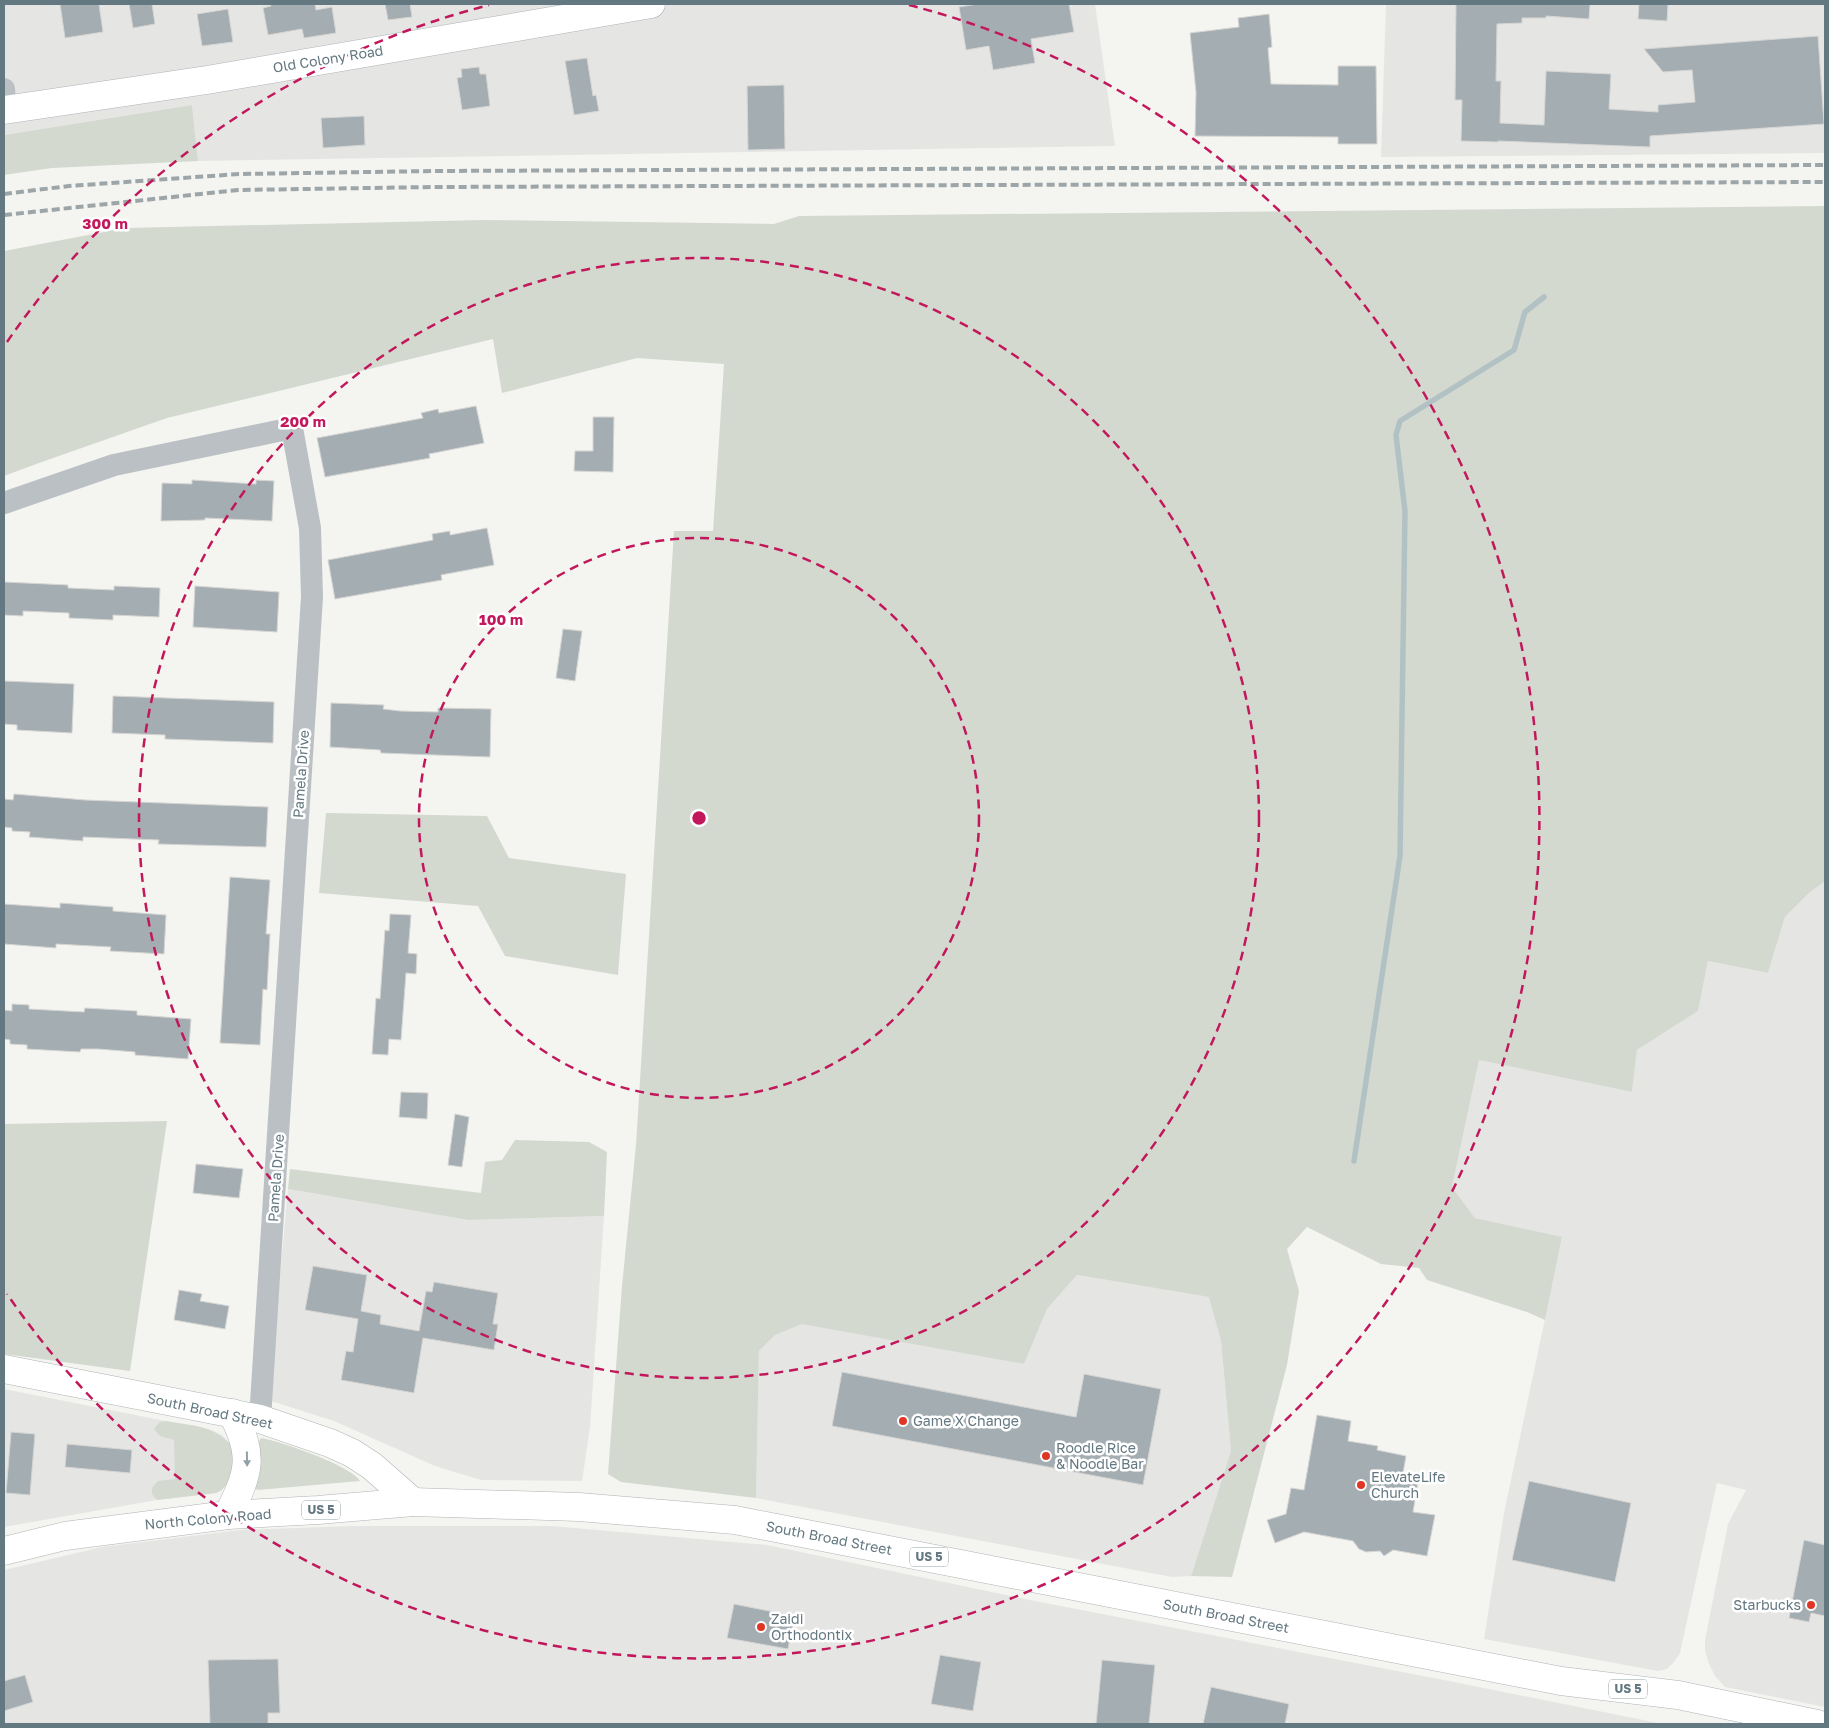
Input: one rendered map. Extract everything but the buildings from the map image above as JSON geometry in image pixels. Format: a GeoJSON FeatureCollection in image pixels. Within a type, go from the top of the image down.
{"type":"FeatureCollection","features":[{"type":"Feature","properties":{"kind":"main road","name":"Old Colony Road"},"geometry":{"type":"LineString","coordinates":[[5,103],[224,77],[651,4]]}},
{"type":"Feature","properties":{"kind":"main road","name":"South Broad Street"},"geometry":{"type":"LineString","coordinates":[[4,1369],[260,1419],[330,1443],[352,1453],[372,1466],[414,1502],[579,1507],[734,1520],[1552,1679],[1678,1695],[1817,1724]]}},
{"type":"Feature","properties":{"kind":"main road"},"geometry":{"type":"LineString","coordinates":[[228,1515],[245,1478],[247,1461],[245,1443],[232,1413]]}},
{"type":"Feature","properties":{"kind":"main road","name":"North Colony Road"},"geometry":{"type":"LineString","coordinates":[[4,1551],[65,1536],[228,1515],[414,1502]]}},
{"type":"Feature","properties":{"kind":"street","name":"Pamela Drive"},"geometry":{"type":"LineString","coordinates":[[4,503],[114,465],[292,428],[310,528],[312,597],[260,1419]]}},
{"type":"Feature","properties":{"kind":"shaded area"},"geometry":{"type":"Polygon","coordinates":[[[4,4],[1095,4],[1115,146],[198,161],[192,105],[4,135],[4,4]]]}},
{"type":"Feature","properties":{"kind":"shaded area"},"geometry":{"type":"Polygon","coordinates":[[[1386,4],[1825,4],[1825,153],[1381,157],[1386,4]]]}},
{"type":"Feature","properties":{"kind":"shaded area"},"geometry":{"type":"Polygon","coordinates":[[[192,105],[198,161],[52,168],[4,175],[4,135],[192,105]]]}},
{"type":"Feature","properties":{"kind":"shaded area"},"geometry":{"type":"Polygon","coordinates":[[[1825,206],[1825,881],[1808,894],[1785,917],[1768,973],[1708,961],[1698,1011],[1637,1050],[1632,1092],[1479,1060],[1452,1187],[1475,1218],[1562,1237],[1545,1320],[1527,1312],[1427,1280],[1419,1268],[1381,1264],[1307,1227],[1287,1249],[1299,1291],[1287,1365],[1232,1577],[1191,1576],[1231,1451],[1221,1341],[1209,1297],[1077,1275],[1047,1309],[1024,1364],[802,1324],[775,1335],[759,1351],[756,1498],[621,1482],[608,1474],[622,1286],[636,1145],[674,531],[713,531],[724,364],[637,358],[502,393],[493,339],[167,418],[4,476],[4,251],[125,228],[484,220],[774,224],[799,216],[1825,206]]]}},
{"type":"Feature","properties":{"kind":"shaded area"},"geometry":{"type":"Polygon","coordinates":[[[326,813],[487,816],[509,858],[626,874],[618,975],[505,956],[478,906],[319,893],[326,813]]]}},
{"type":"Feature","properties":{"kind":"shaded area"},"geometry":{"type":"Polygon","coordinates":[[[1825,881],[1825,1707],[1725,1687],[1715,1676],[1709,1664],[1705,1651],[1705,1640],[1728,1524],[1746,1490],[1717,1483],[1680,1653],[1667,1669],[1658,1671],[1484,1639],[1504,1513],[1562,1238],[1475,1218],[1452,1187],[1479,1060],[1632,1092],[1637,1050],[1698,1011],[1708,961],[1768,973],[1785,917],[1808,894],[1825,881]]]}},
{"type":"Feature","properties":{"kind":"shaded area"},"geometry":{"type":"Polygon","coordinates":[[[167,1121],[130,1371],[4,1354],[4,1124],[167,1121]]]}},
{"type":"Feature","properties":{"kind":"shaded area"},"geometry":{"type":"Polygon","coordinates":[[[515,1140],[589,1142],[607,1152],[604,1216],[468,1220],[288,1189],[290,1169],[481,1193],[485,1162],[502,1160],[515,1140]]]}},
{"type":"Feature","properties":{"kind":"shaded area"},"geometry":{"type":"Polygon","coordinates":[[[288,1189],[468,1220],[604,1216],[590,1427],[582,1481],[481,1480],[435,1466],[334,1421],[271,1401],[270,1386],[288,1189]]]}},
{"type":"Feature","properties":{"kind":"shaded area"},"geometry":{"type":"Polygon","coordinates":[[[1077,1275],[1210,1297],[1221,1341],[1231,1451],[1191,1576],[1172,1577],[756,1498],[759,1351],[775,1335],[803,1323],[1024,1364],[1047,1309],[1077,1275]]]}},
{"type":"Feature","properties":{"kind":"shaded area"},"geometry":{"type":"Polygon","coordinates":[[[4,1389],[211,1430],[222,1435],[235,1450],[233,1476],[222,1490],[216,1493],[157,1500],[4,1527],[4,1389]]]}},
{"type":"Feature","properties":{"kind":"shaded area"},"geometry":{"type":"Polygon","coordinates":[[[166,1421],[213,1431],[235,1450],[232,1475],[222,1490],[216,1493],[157,1500],[152,1494],[152,1488],[158,1481],[175,1479],[174,1440],[160,1436],[154,1429],[160,1422],[166,1421]]]}},
{"type":"Feature","properties":{"kind":"shaded area"},"geometry":{"type":"Polygon","coordinates":[[[261,1438],[299,1449],[344,1468],[360,1481],[258,1490],[254,1488],[259,1460],[258,1443],[261,1438]]]}},
{"type":"Feature","properties":{"kind":"shaded area"},"geometry":{"type":"Polygon","coordinates":[[[352,1526],[552,1526],[767,1545],[1035,1601],[1663,1724],[4,1724],[4,1570],[102,1547],[240,1530],[352,1526]]]}},
{"type":"Feature","properties":{"kind":"waterway"},"geometry":{"type":"LineString","coordinates":[[1354,1161],[1400,856],[1405,511],[1396,435],[1400,421],[1514,350],[1525,312],[1544,297]]}},
{"type":"Feature","properties":{"kind":"railway"},"geometry":{"type":"LineString","coordinates":[[4,194],[69,186],[239,174],[435,171],[1825,165]]}},
{"type":"Feature","properties":{"kind":"railway"},"geometry":{"type":"LineString","coordinates":[[4,215],[238,190],[434,187],[1825,182]]}},
{"type":"Feature","properties":{"kind":"place","name":"Game X Change"},"geometry":{"type":"Point","coordinates":[903,1421]}},
{"type":"Feature","properties":{"kind":"place","name":"Roodle Rice & Noodle Bar"},"geometry":{"type":"Point","coordinates":[1046,1456]}},
{"type":"Feature","properties":{"kind":"place","name":"ElevateLife Church"},"geometry":{"type":"Point","coordinates":[1361,1485]}},
{"type":"Feature","properties":{"kind":"place","name":"Starbucks"},"geometry":{"type":"Point","coordinates":[1811,1605]}},
{"type":"Feature","properties":{"kind":"place","name":"Zaidi Orthodontix"},"geometry":{"type":"Point","coordinates":[761,1627]}}]}
